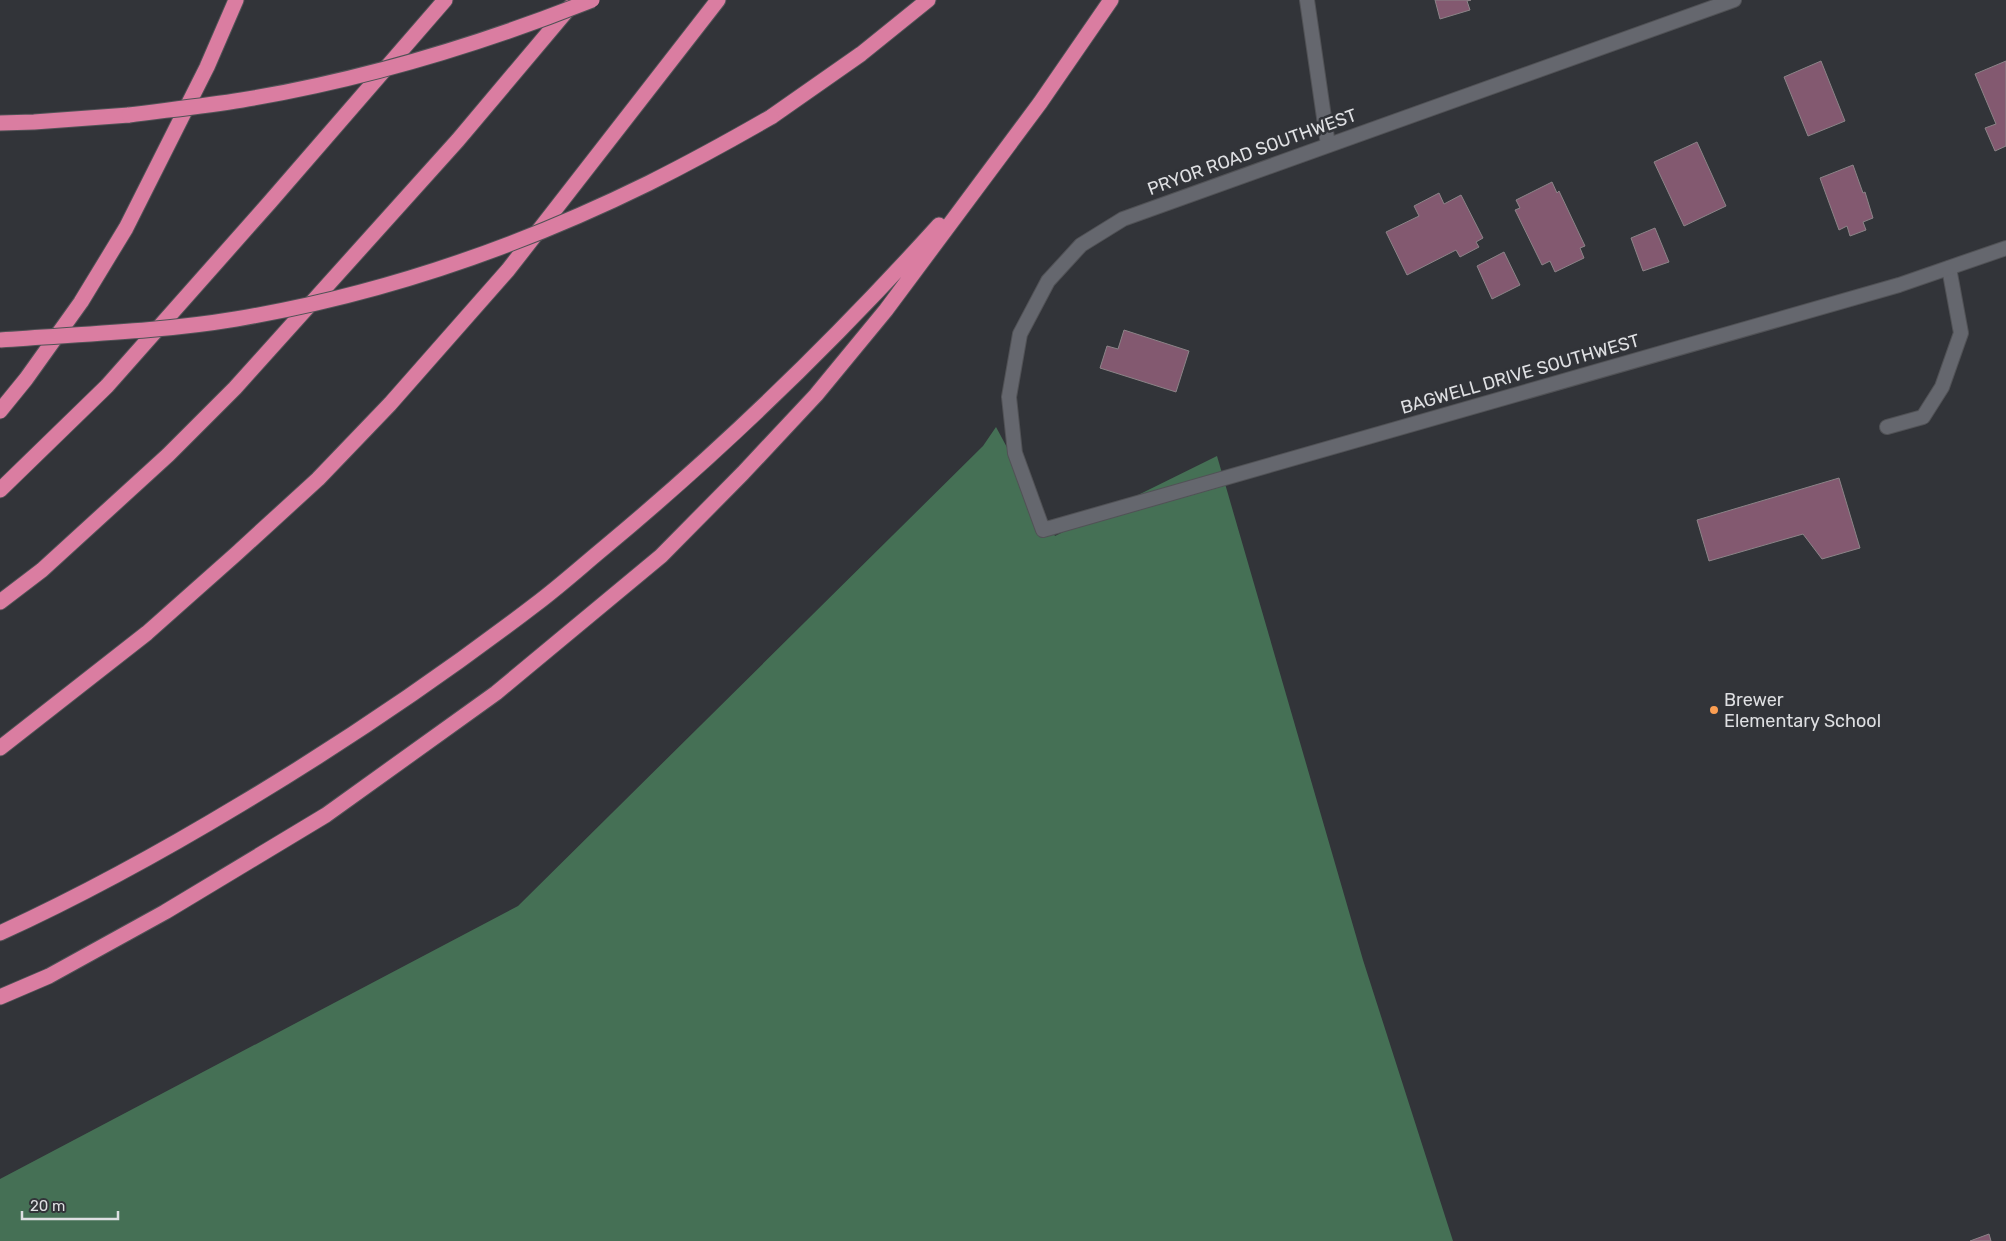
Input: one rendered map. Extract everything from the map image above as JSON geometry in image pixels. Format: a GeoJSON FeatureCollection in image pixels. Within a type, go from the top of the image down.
{"type":"FeatureCollection","features":[{"type":"Feature","properties":{"kind":"highway"},"geometry":{"type":"LineString","coordinates":[[0,411],[81,302],[126,228],[207,67],[236,0]]}},
{"type":"Feature","properties":{"kind":"highway"},"geometry":{"type":"LineString","coordinates":[[0,490],[108,386],[445,0]]}},
{"type":"Feature","properties":{"kind":"highway"},"geometry":{"type":"LineString","coordinates":[[0,602],[42,570],[147,474],[235,388],[458,140],[576,0]]}},
{"type":"Feature","properties":{"kind":"highway"},"geometry":{"type":"LineString","coordinates":[[0,123],[129,114],[242,100],[336,81],[460,48],[526,26],[592,0]]}},
{"type":"Feature","properties":{"kind":"highway"},"geometry":{"type":"LineString","coordinates":[[0,748],[147,633],[318,479],[390,404],[508,270],[718,0]]}},
{"type":"Feature","properties":{"kind":"highway"},"geometry":{"type":"LineString","coordinates":[[0,340],[172,328],[235,319],[320,302],[409,278],[509,244],[583,213],[683,166],[772,117],[861,54],[928,0]]}},
{"type":"Feature","properties":{"kind":"highway"},"geometry":{"type":"LineString","coordinates":[[0,997],[49,976],[166,912],[326,815],[496,693],[646,568],[743,473],[816,394],[886,310],[1040,103],[1111,0]]}},
{"type":"Feature","properties":{"kind":"highway"},"geometry":{"type":"LineString","coordinates":[[0,933],[54,908],[182,839],[302,767],[424,688],[538,602],[653,507],[757,412],[816,354],[893,276],[967,194],[1040,103]]}},
{"type":"Feature","properties":{"kind":"street"},"geometry":{"type":"LineString","coordinates":[[1307,0],[1328,145]]}},
{"type":"Feature","properties":{"kind":"street","name":"PRYOR ROAD SOUTHWEST"},"geometry":{"type":"LineString","coordinates":[[1043,530],[1015,453],[1009,397],[1020,334],[1048,281],[1081,245],[1123,219],[1734,0]]}},
{"type":"Feature","properties":{"kind":"street","name":"BAGWELL DRIVE SOUTHWEST"},"geometry":{"type":"LineString","coordinates":[[1043,530],[1899,285],[2006,248]]}},
{"type":"Feature","properties":{"kind":"street"},"geometry":{"type":"LineString","coordinates":[[1887,427],[1923,417],[1942,387],[1961,333],[1949,268]]}},
{"type":"Feature","properties":{"kind":"green space"},"geometry":{"type":"Polygon","coordinates":[[[996,427],[1055,536],[1217,456],[1363,960],[1453,1241],[0,1241],[0,1179],[518,906],[983,446],[996,427]]]}},
{"type":"Feature","properties":{"kind":"building"},"geometry":{"type":"Polygon","coordinates":[[[1435,0],[1471,0],[1467,1],[1470,10],[1440,19],[1435,0]]]}},
{"type":"Feature","properties":{"kind":"building"},"geometry":{"type":"Polygon","coordinates":[[[1821,61],[1845,121],[1808,136],[1784,77],[1821,61]]]}},
{"type":"Feature","properties":{"kind":"building"},"geometry":{"type":"Polygon","coordinates":[[[2006,61],[2006,146],[1995,151],[1985,128],[1996,124],[1975,74],[2006,61]]]}},
{"type":"Feature","properties":{"kind":"building"},"geometry":{"type":"Polygon","coordinates":[[[1697,142],[1726,206],[1684,226],[1654,162],[1697,142]]]}},
{"type":"Feature","properties":{"kind":"building"},"geometry":{"type":"Polygon","coordinates":[[[1853,165],[1863,193],[1865,192],[1873,218],[1863,222],[1866,230],[1850,236],[1847,226],[1839,230],[1820,178],[1853,165]]]}},
{"type":"Feature","properties":{"kind":"building"},"geometry":{"type":"Polygon","coordinates":[[[1552,182],[1557,193],[1559,191],[1585,246],[1580,248],[1584,258],[1555,272],[1550,261],[1542,265],[1515,210],[1520,208],[1516,200],[1552,182]]]}},
{"type":"Feature","properties":{"kind":"building"},"geometry":{"type":"Polygon","coordinates":[[[1439,193],[1444,204],[1461,195],[1483,238],[1476,242],[1479,247],[1460,257],[1456,250],[1407,275],[1386,232],[1419,216],[1414,206],[1439,193]]]}},
{"type":"Feature","properties":{"kind":"building"},"geometry":{"type":"Polygon","coordinates":[[[1655,228],[1669,262],[1643,271],[1631,238],[1655,228]]]}},
{"type":"Feature","properties":{"kind":"building"},"geometry":{"type":"Polygon","coordinates":[[[1504,252],[1520,285],[1492,299],[1477,266],[1504,252]]]}},
{"type":"Feature","properties":{"kind":"building"},"geometry":{"type":"Polygon","coordinates":[[[1124,330],[1189,351],[1176,392],[1100,368],[1107,346],[1118,349],[1124,330]]]}},
{"type":"Feature","properties":{"kind":"building"},"geometry":{"type":"Polygon","coordinates":[[[1839,478],[1860,548],[1822,559],[1803,534],[1709,561],[1697,520],[1839,478]]]}},
{"type":"Feature","properties":{"kind":"building"},"geometry":{"type":"Polygon","coordinates":[[[1989,1234],[1991,1241],[1970,1241],[1989,1234]]]}},
{"type":"Feature","properties":{"kind":"place","name":"Brewer Elementary School"},"geometry":{"type":"Point","coordinates":[1714,710]}}]}
